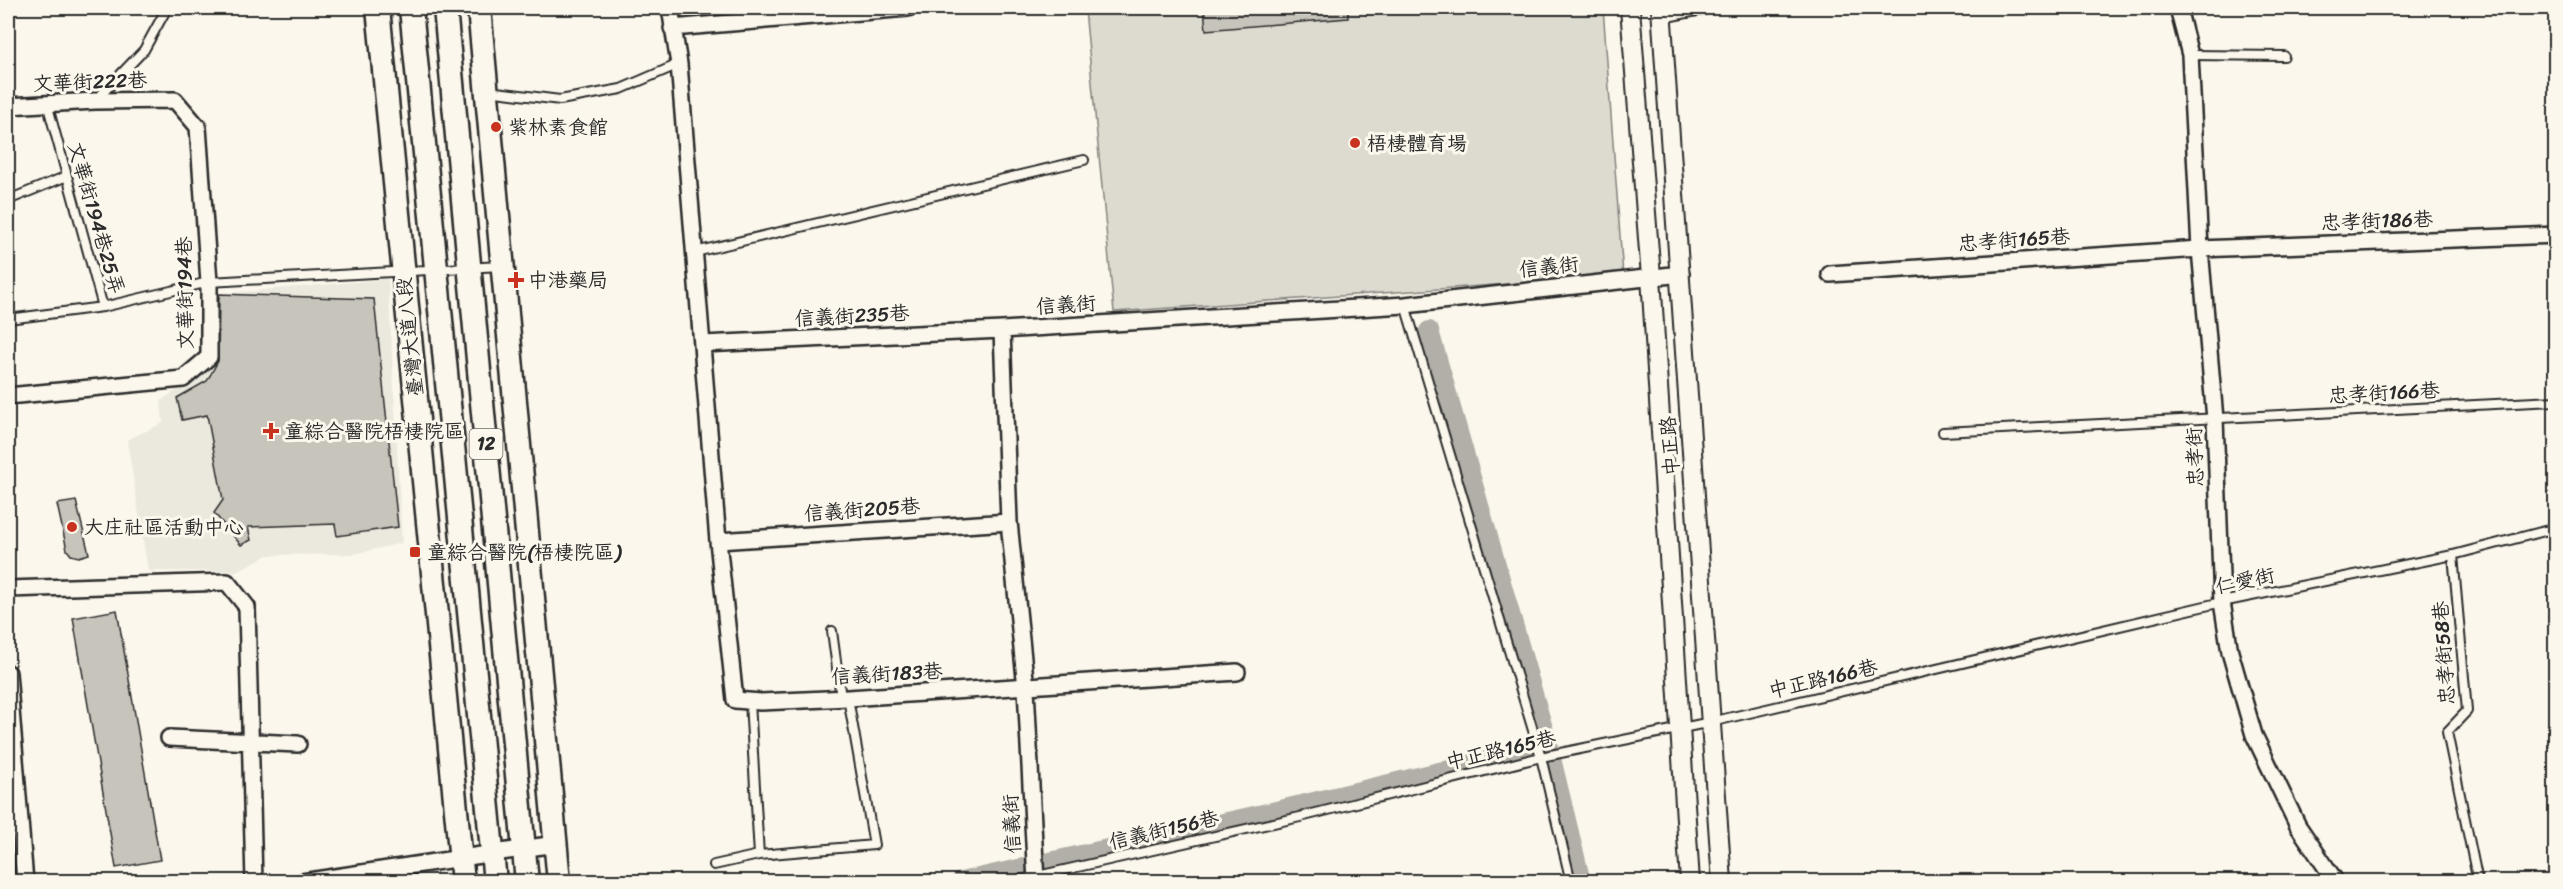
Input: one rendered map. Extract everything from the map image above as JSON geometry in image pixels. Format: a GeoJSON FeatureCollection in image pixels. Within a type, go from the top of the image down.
{"type":"FeatureCollection","features":[{"type":"Feature","properties":{"kind":"main road","name":"臺灣大道八段"},"geometry":{"type":"LineString","coordinates":[[378,8],[463,882]]}},
{"type":"Feature","properties":{"kind":"main road","name":"臺灣大道八段"},"geometry":{"type":"LineString","coordinates":[[411,8],[495,882]]}},
{"type":"Feature","properties":{"kind":"main road","name":"12"},"geometry":{"type":"LineString","coordinates":[[445,8],[527,882]]}},
{"type":"Feature","properties":{"kind":"main road","name":"12"},"geometry":{"type":"LineString","coordinates":[[479,8],[559,882]]}},
{"type":"Feature","properties":{"kind":"street"},"geometry":{"type":"LineString","coordinates":[[670,8],[678,64],[718,541],[735,700],[750,702]]}},
{"type":"Feature","properties":{"kind":"street"},"geometry":{"type":"LineString","coordinates":[[672,28],[908,8]]}},
{"type":"Feature","properties":{"kind":"street","name":"中正路"},"geometry":{"type":"LineString","coordinates":[[1630,8],[1651,277],[1690,882]]}},
{"type":"Feature","properties":{"kind":"street","name":"忠孝街"},"geometry":{"type":"LineString","coordinates":[[2178,8],[2190,55],[2200,249],[2215,419],[2222,603],[2230,652],[2254,735],[2298,826],[2336,882]]}},
{"type":"Feature","properties":{"kind":"street","name":"中正路"},"geometry":{"type":"LineString","coordinates":[[1661,13],[1722,882]]}},
{"type":"Feature","properties":{"kind":"street","name":"文華街222巷"},"geometry":{"type":"LineString","coordinates":[[8,106],[95,101],[175,100]]}},
{"type":"Feature","properties":{"kind":"street","name":"文華街194巷"},"geometry":{"type":"LineString","coordinates":[[8,396],[183,379],[209,357],[209,282],[198,127],[175,100]]}},
{"type":"Feature","properties":{"kind":"street","name":"忠孝街186巷"},"geometry":{"type":"LineString","coordinates":[[2200,249],[2556,235]]}},
{"type":"Feature","properties":{"kind":"street","name":"忠孝街165巷"},"geometry":{"type":"LineString","coordinates":[[1830,274],[2200,249]]}},
{"type":"Feature","properties":{"kind":"street","name":"信義街"},"geometry":{"type":"LineString","coordinates":[[1036,879],[1026,688],[1009,522],[1002,330],[1405,305],[1681,274]]}},
{"type":"Feature","properties":{"kind":"street","name":"信義街235巷"},"geometry":{"type":"LineString","coordinates":[[703,344],[1002,330]]}},
{"type":"Feature","properties":{"kind":"street","name":"信義街205巷"},"geometry":{"type":"LineString","coordinates":[[718,541],[1009,522]]}},
{"type":"Feature","properties":{"kind":"street"},"geometry":{"type":"LineString","coordinates":[[8,589],[227,582],[247,607],[255,882]]}},
{"type":"Feature","properties":{"kind":"street","name":"信義街183巷"},"geometry":{"type":"LineString","coordinates":[[750,702],[1026,688],[1237,672]]}},
{"type":"Feature","properties":{"kind":"street"},"geometry":{"type":"LineString","coordinates":[[8,673],[25,882]]}},
{"type":"Feature","properties":{"kind":"street"},"geometry":{"type":"LineString","coordinates":[[169,738],[298,744]]}},
{"type":"Feature","properties":{"kind":"street"},"geometry":{"type":"LineString","coordinates":[[302,882],[555,843]]}},
{"type":"Feature","properties":{"kind":"lane"},"geometry":{"type":"LineString","coordinates":[[95,101],[144,50],[167,8]]}},
{"type":"Feature","properties":{"kind":"lane"},"geometry":{"type":"LineString","coordinates":[[1661,13],[1712,8]]}},
{"type":"Feature","properties":{"kind":"lane"},"geometry":{"type":"LineString","coordinates":[[2190,55],[2284,56]]}},
{"type":"Feature","properties":{"kind":"lane"},"geometry":{"type":"LineString","coordinates":[[486,91],[560,100],[621,89],[678,64]]}},
{"type":"Feature","properties":{"kind":"lane","name":"文華街194巷25弄"},"geometry":{"type":"LineString","coordinates":[[47,103],[103,307],[209,282],[503,266]]}},
{"type":"Feature","properties":{"kind":"lane"},"geometry":{"type":"LineString","coordinates":[[695,252],[1084,160]]}},
{"type":"Feature","properties":{"kind":"lane"},"geometry":{"type":"LineString","coordinates":[[8,200],[67,177]]}},
{"type":"Feature","properties":{"kind":"lane"},"geometry":{"type":"LineString","coordinates":[[1405,305],[1541,757],[1571,882]]}},
{"type":"Feature","properties":{"kind":"lane"},"geometry":{"type":"LineString","coordinates":[[8,319],[103,307]]}},
{"type":"Feature","properties":{"kind":"lane","name":"忠孝街166巷"},"geometry":{"type":"LineString","coordinates":[[1943,432],[2556,401]]}},
{"type":"Feature","properties":{"kind":"lane","name":"仁愛街"},"geometry":{"type":"LineString","coordinates":[[1942,669],[2222,603],[2453,555],[2556,528]]}},
{"type":"Feature","properties":{"kind":"lane","name":"忠孝街58巷"},"geometry":{"type":"LineString","coordinates":[[2453,555],[2467,711],[2447,732],[2478,882]]}},
{"type":"Feature","properties":{"kind":"lane"},"geometry":{"type":"LineString","coordinates":[[714,865],[759,855],[874,845],[832,631]]}},
{"type":"Feature","properties":{"kind":"lane","name":"中正路166巷"},"geometry":{"type":"LineString","coordinates":[[1711,722],[1942,669]]}},
{"type":"Feature","properties":{"kind":"lane"},"geometry":{"type":"LineString","coordinates":[[750,702],[759,855]]}},
{"type":"Feature","properties":{"kind":"lane","name":"中正路165巷"},"geometry":{"type":"LineString","coordinates":[[1300,816],[1541,757],[1711,722]]}},
{"type":"Feature","properties":{"kind":"lane","name":"信義街156巷"},"geometry":{"type":"LineString","coordinates":[[1011,882],[1036,879],[1300,816]]}},
{"type":"Feature","properties":{"kind":"shaded area","name":"梧棲體育場"},"geometry":{"type":"Polygon","coordinates":[[[1109,8],[1603,8],[1623,276],[1114,312],[1085,10],[1109,8]]]}},
{"type":"Feature","properties":{"kind":"shaded area","name":"童綜合醫院梧棲院區"},"geometry":{"type":"Polygon","coordinates":[[[388,279],[402,543],[354,554],[268,555],[237,571],[148,571],[127,440],[163,423],[161,401],[209,367],[206,295],[388,279]]]}},
{"type":"Feature","properties":{"kind":"shaded area"},"geometry":{"type":"Polygon","coordinates":[[[8,832],[13,881],[8,881],[8,832]]]}},
{"type":"Feature","properties":{"kind":"building"},"geometry":{"type":"Polygon","coordinates":[[[1204,8],[1348,8],[1348,18],[1206,30],[1204,8]]]}},
{"type":"Feature","properties":{"kind":"building","name":"童綜合醫院梧棲院區"},"geometry":{"type":"Polygon","coordinates":[[[219,294],[374,299],[398,527],[337,536],[335,524],[248,527],[251,540],[241,545],[214,513],[223,500],[207,415],[182,420],[177,398],[207,381],[218,361],[219,294]]]}},
{"type":"Feature","properties":{"kind":"building","name":"大庄社區活動中心"},"geometry":{"type":"Polygon","coordinates":[[[76,501],[89,554],[79,557],[71,555],[67,550],[57,504],[76,501]]]}},
{"type":"Feature","properties":{"kind":"building"},"geometry":{"type":"Polygon","coordinates":[[[117,610],[160,860],[116,868],[73,618],[117,610]]]}},
{"type":"Feature","properties":{"kind":"waterway"},"geometry":{"type":"LineString","coordinates":[[1429,331],[1548,746],[1581,882]]}},
{"type":"Feature","properties":{"kind":"waterway"},"geometry":{"type":"LineString","coordinates":[[961,882],[1272,812],[1548,746]]}},
{"type":"Feature","properties":{"kind":"place","name":"紫林素食館"},"geometry":{"type":"Point","coordinates":[496,127]}},
{"type":"Feature","properties":{"kind":"place","name":"梧棲體育場"},"geometry":{"type":"Point","coordinates":[1355,143]}},
{"type":"Feature","properties":{"kind":"place","name":"中港藥局"},"geometry":{"type":"Point","coordinates":[516,280]}},
{"type":"Feature","properties":{"kind":"place","name":"童綜合醫院梧棲院區"},"geometry":{"type":"Point","coordinates":[271,431]}},
{"type":"Feature","properties":{"kind":"place","name":"大庄社區活動中心"},"geometry":{"type":"Point","coordinates":[72,527]}},
{"type":"Feature","properties":{"kind":"place","name":"童綜合醫院(梧棲院區)"},"geometry":{"type":"Point","coordinates":[415,552]}}]}
